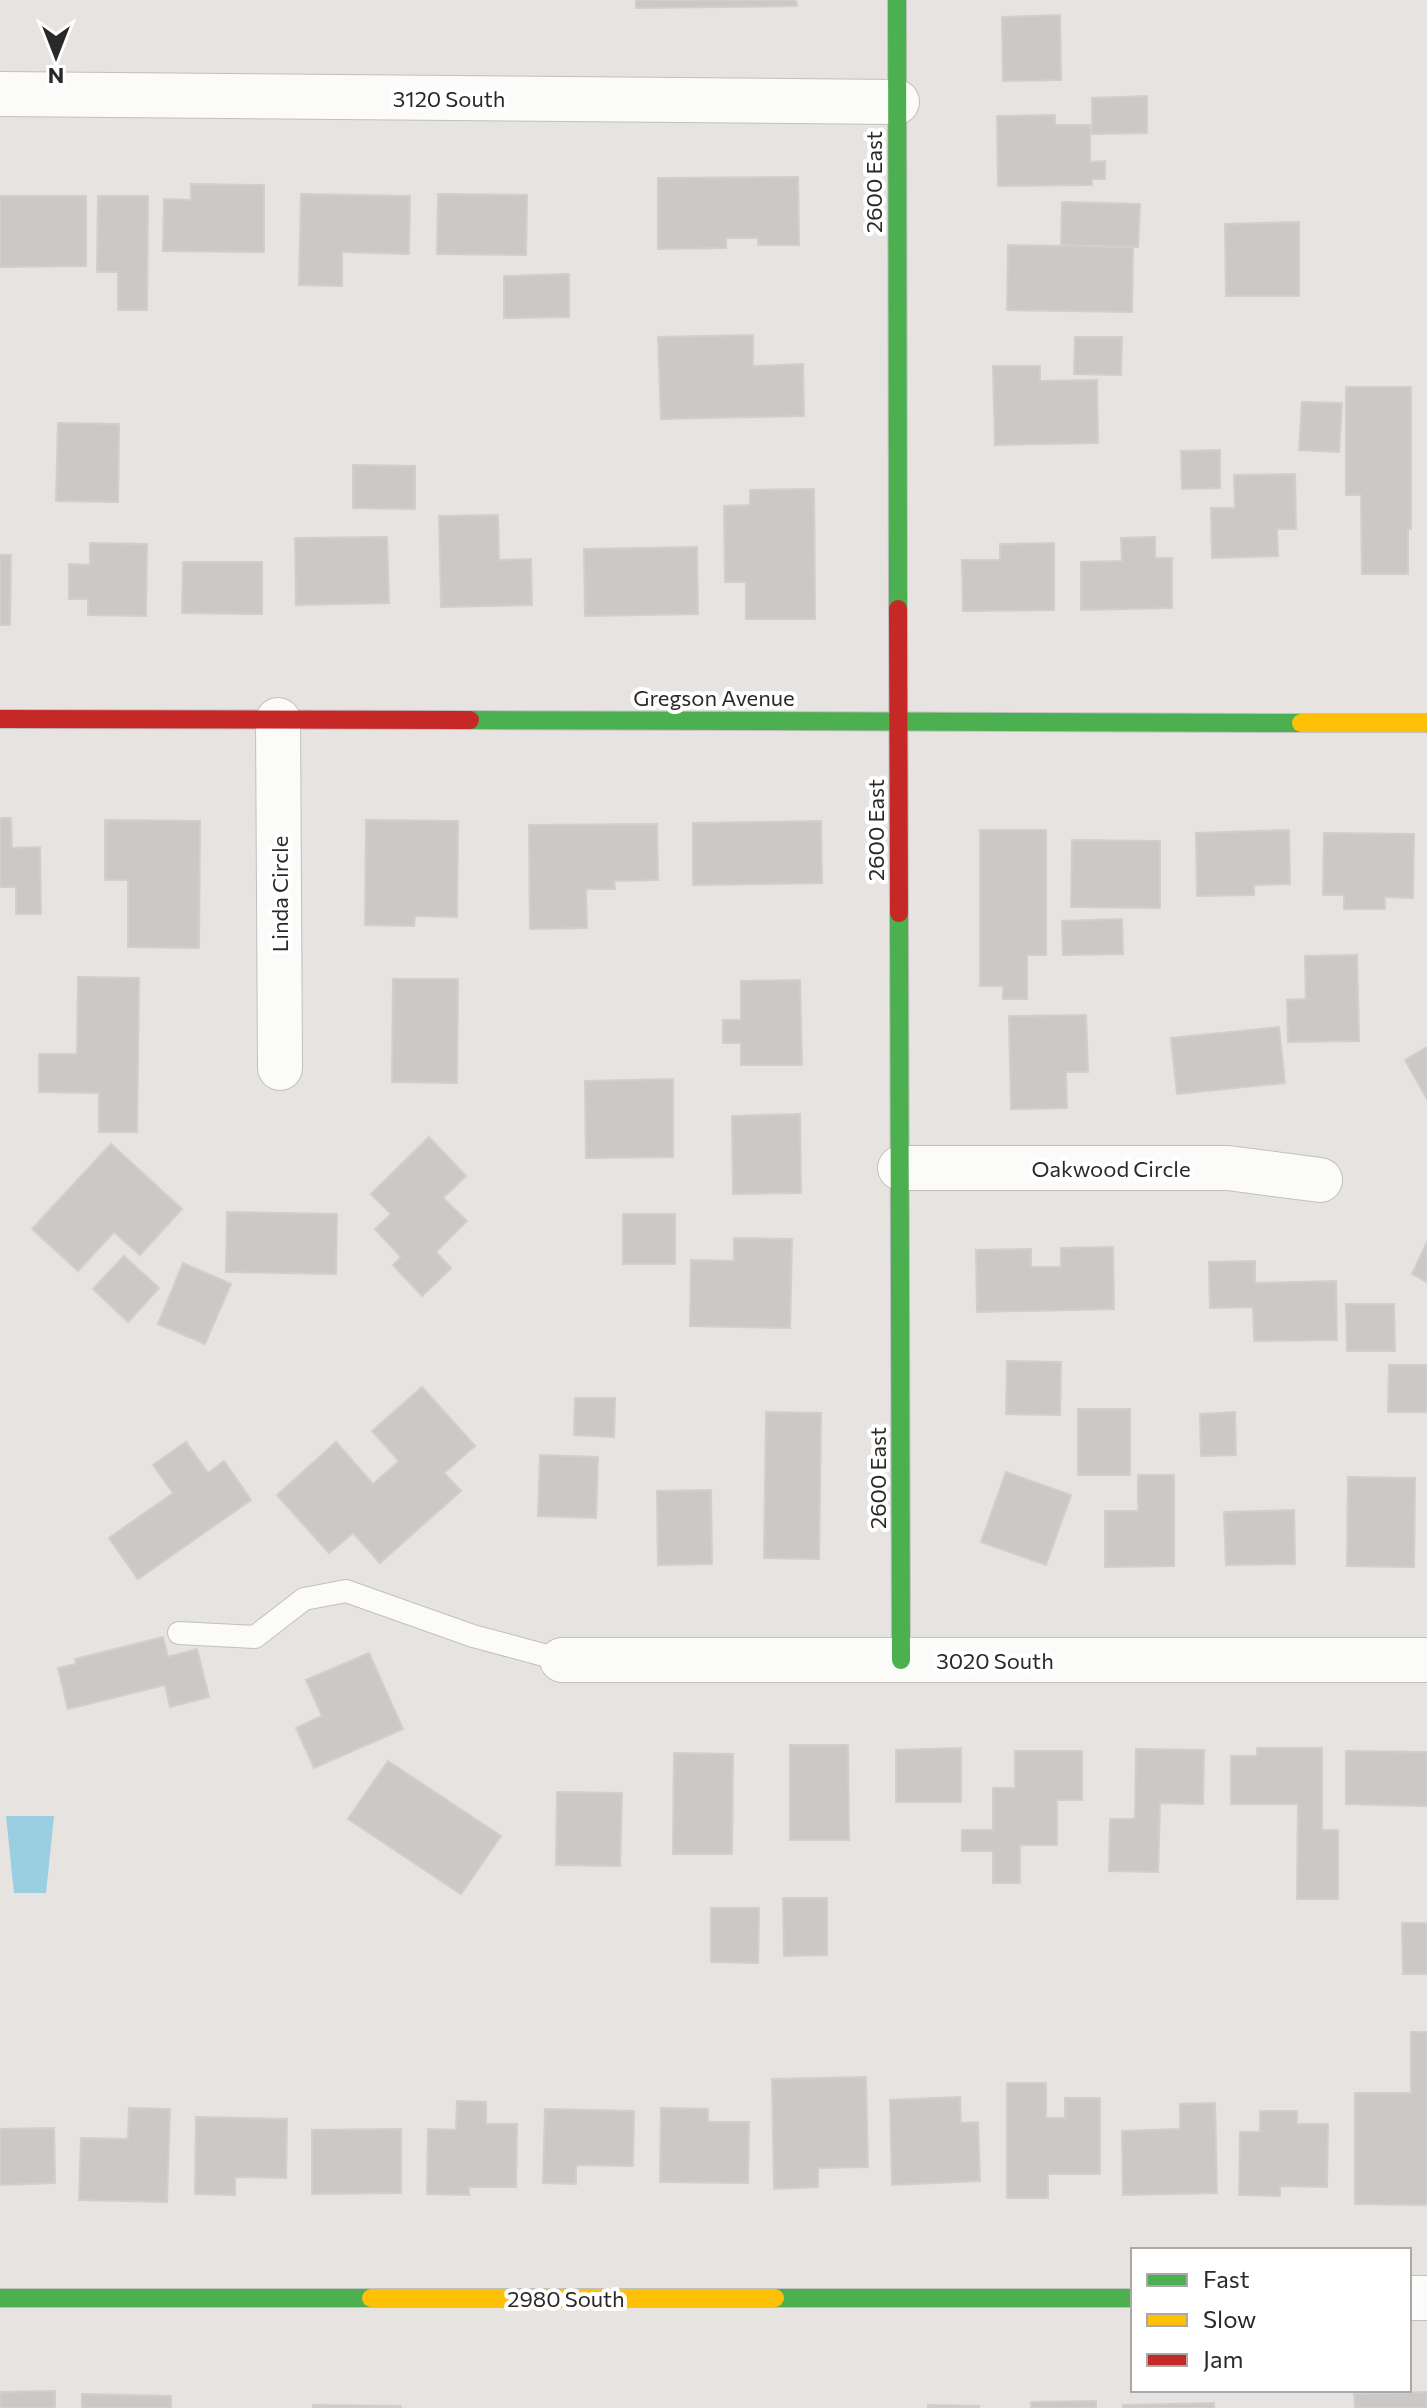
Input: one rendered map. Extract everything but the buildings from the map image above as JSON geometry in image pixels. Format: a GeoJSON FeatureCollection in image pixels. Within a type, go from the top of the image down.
{"type":"FeatureCollection","features":[{"type":"Feature","properties":{"kind":"street","name":"2600 East"},"geometry":{"type":"LineString","coordinates":[[897,0],[901,1660]]}},
{"type":"Feature","properties":{"kind":"street","name":"3120 South"},"geometry":{"type":"LineString","coordinates":[[0,94],[897,102]]}},
{"type":"Feature","properties":{"kind":"street","name":"Gregson Avenue"},"geometry":{"type":"LineString","coordinates":[[0,719],[1427,723]]}},
{"type":"Feature","properties":{"kind":"street","name":"Linda Circle"},"geometry":{"type":"LineString","coordinates":[[278,720],[280,1068]]}},
{"type":"Feature","properties":{"kind":"street","name":"Oakwood Circle"},"geometry":{"type":"LineString","coordinates":[[900,1168],[1228,1168],[1320,1180]]}},
{"type":"Feature","properties":{"kind":"street","name":"3020 South"},"geometry":{"type":"LineString","coordinates":[[562,1660],[1427,1660]]}},
{"type":"Feature","properties":{"kind":"street","name":"2980 South"},"geometry":{"type":"LineString","coordinates":[[0,2298],[1131,2298]]}},
{"type":"Feature","properties":{"kind":"lane"},"geometry":{"type":"LineString","coordinates":[[179,1633],[255,1637],[304,1599],[346,1591],[473,1636],[562,1660]]}},
{"type":"Feature","properties":{"kind":"water"},"geometry":{"type":"Polygon","coordinates":[[[6,1816],[54,1816],[46,1893],[14,1893],[6,1816]]]}},
{"type":"Feature","properties":{"kind":"traffic: fast"},"geometry":{"type":"LineString","coordinates":[[897,0],[898,609]]}},
{"type":"Feature","properties":{"kind":"traffic: fast"},"geometry":{"type":"LineString","coordinates":[[470,720],[1301,723]]}},
{"type":"Feature","properties":{"kind":"traffic: fast"},"geometry":{"type":"LineString","coordinates":[[899,913],[901,1660]]}},
{"type":"Feature","properties":{"kind":"traffic: fast"},"geometry":{"type":"LineString","coordinates":[[0,2298],[371,2298]]}},
{"type":"Feature","properties":{"kind":"traffic: fast"},"geometry":{"type":"LineString","coordinates":[[775,2298],[1131,2298]]}},
{"type":"Feature","properties":{"kind":"traffic: slow"},"geometry":{"type":"LineString","coordinates":[[1301,723],[1427,723]]}},
{"type":"Feature","properties":{"kind":"traffic: slow"},"geometry":{"type":"LineString","coordinates":[[371,2298],[775,2298]]}},
{"type":"Feature","properties":{"kind":"traffic: jam"},"geometry":{"type":"LineString","coordinates":[[898,609],[899,913]]}},
{"type":"Feature","properties":{"kind":"traffic: jam"},"geometry":{"type":"LineString","coordinates":[[0,719],[470,720]]}}]}
